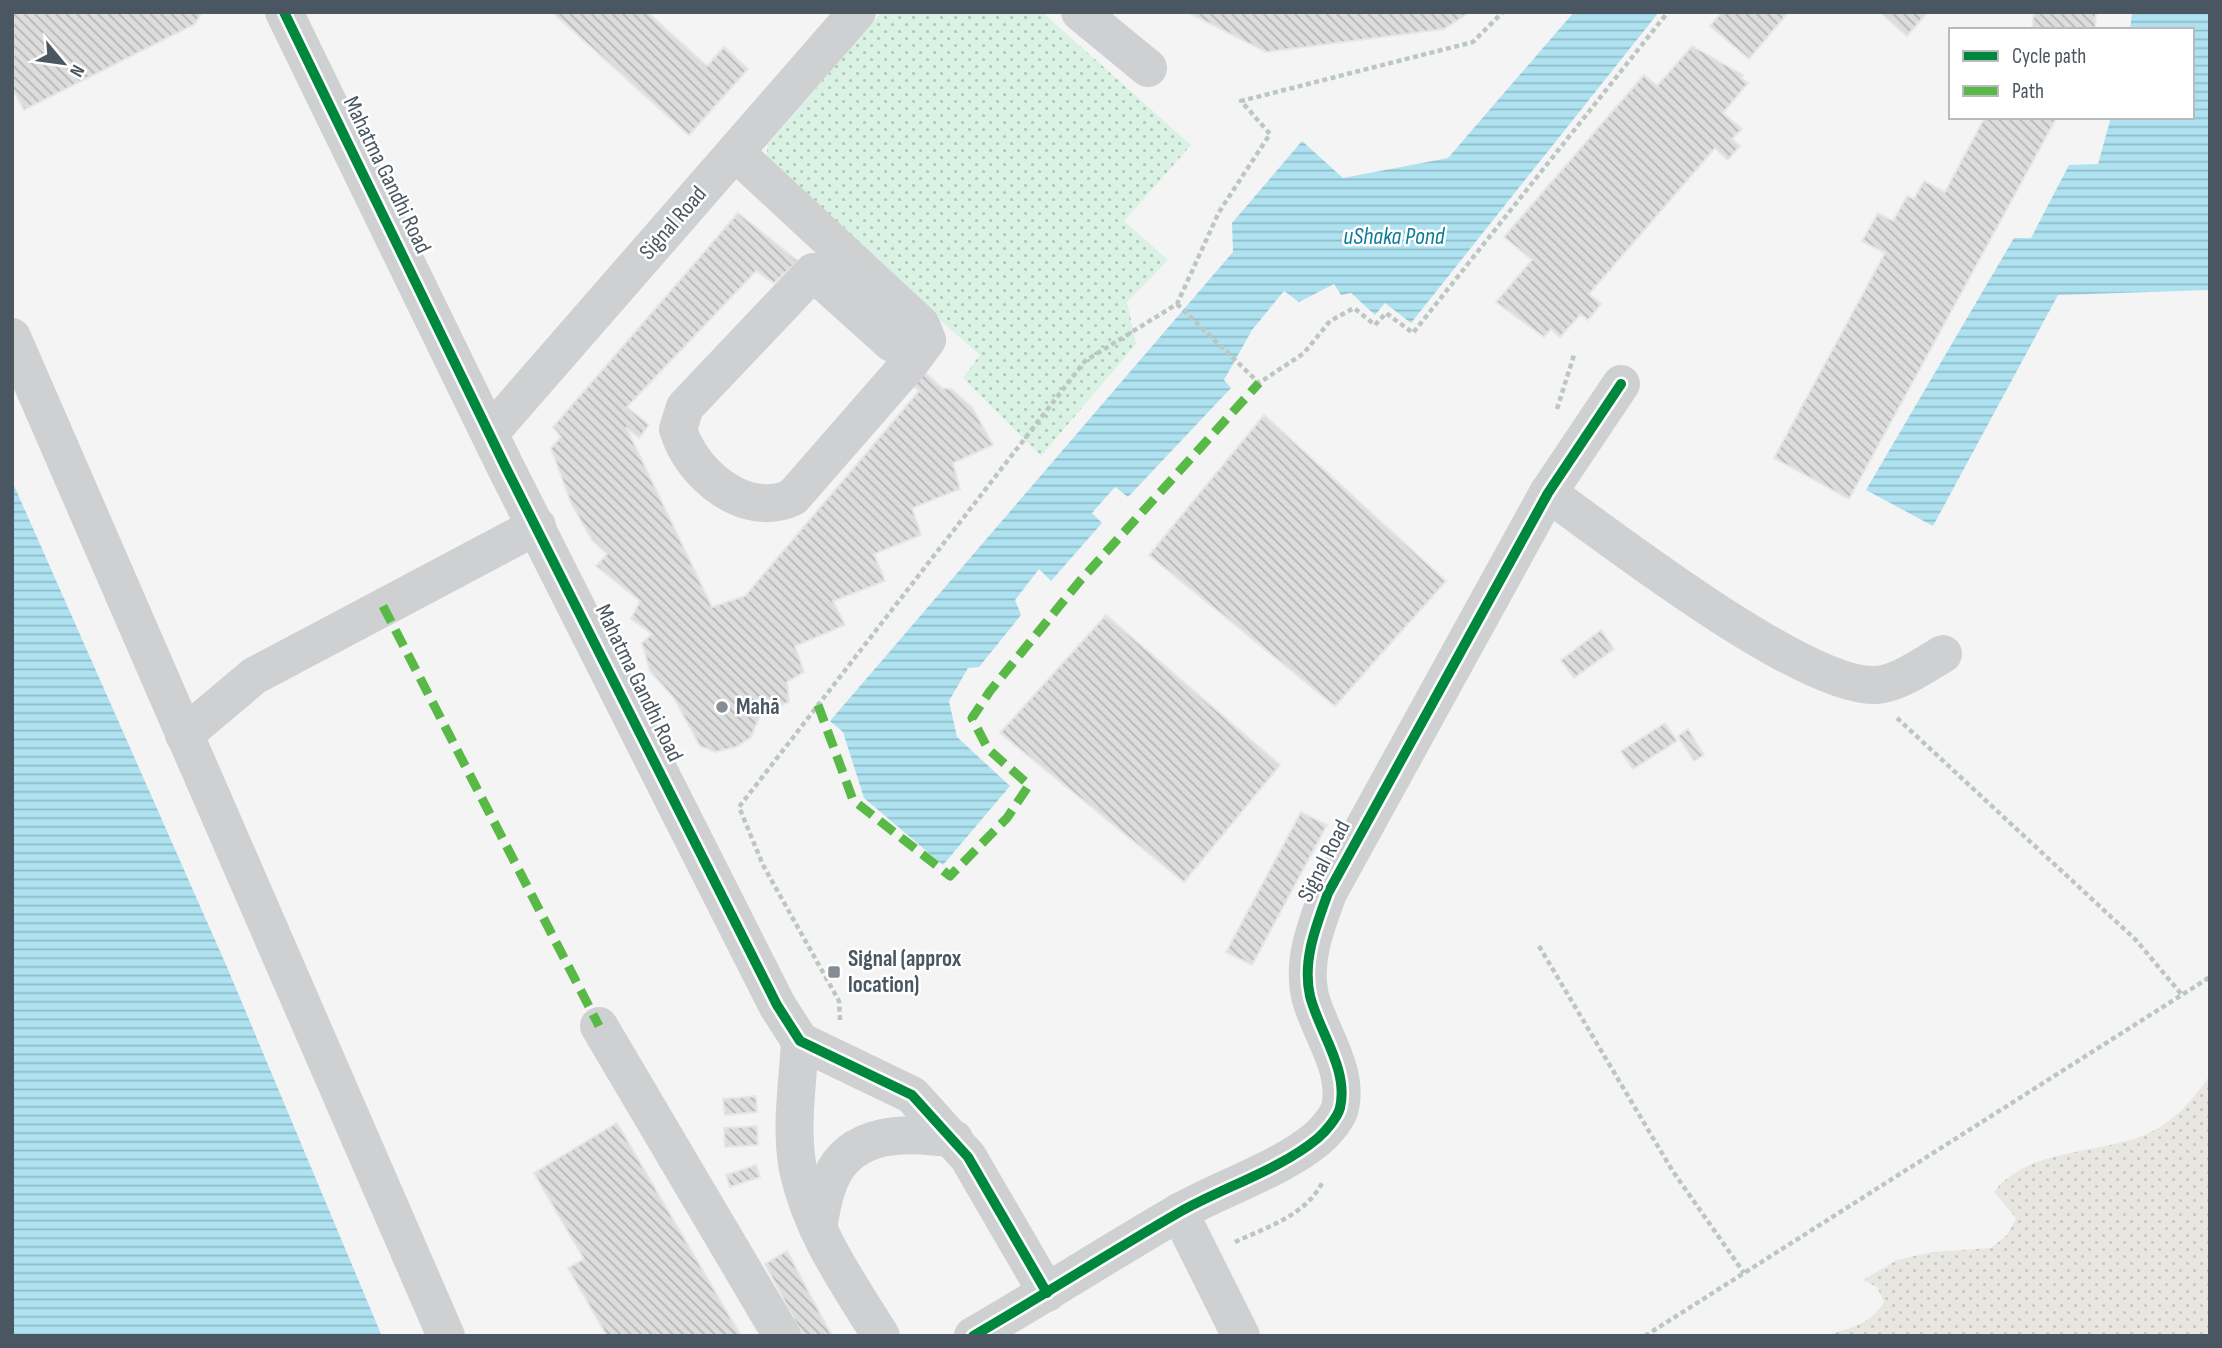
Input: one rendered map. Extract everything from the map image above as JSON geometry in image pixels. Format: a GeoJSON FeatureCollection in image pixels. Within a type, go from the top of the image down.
{"type":"FeatureCollection","features":[{"type":"Feature","properties":{"kind":"street","name":"Mahatma Gandhi Road"},"geometry":{"type":"LineString","coordinates":[[284,12],[691,838],[777,1005],[800,1041]]}},
{"type":"Feature","properties":{"kind":"street","name":"Signal Road"},"geometry":{"type":"LineString","coordinates":[[490,433],[857,12]]}},
{"type":"Feature","properties":{"kind":"street"},"geometry":{"type":"LineString","coordinates":[[1080,12],[1148,68]]}},
{"type":"Feature","properties":{"kind":"street"},"geometry":{"type":"LineString","coordinates":[[735,152],[922,325],[927,340],[793,497],[774,504],[741,499],[713,481],[690,456],[678,429],[685,407],[813,272],[892,343]]}},
{"type":"Feature","properties":{"kind":"street"},"geometry":{"type":"LineString","coordinates":[[12,337],[446,1336]]}},
{"type":"Feature","properties":{"kind":"street","name":"Signal Road"},"geometry":{"type":"LineString","coordinates":[[1332,1122],[1340,1108],[1341,1080],[1310,995],[1308,965],[1314,933],[1328,893],[1548,493],[1621,384]]}},
{"type":"Feature","properties":{"kind":"street"},"geometry":{"type":"LineString","coordinates":[[1548,493],[1780,652],[1839,679],[1876,685],[1898,680],[1942,654]]}},
{"type":"Feature","properties":{"kind":"street"},"geometry":{"type":"LineString","coordinates":[[184,734],[254,676],[537,526]]}},
{"type":"Feature","properties":{"kind":"street"},"geometry":{"type":"LineString","coordinates":[[599,1026],[782,1336]]}},
{"type":"Feature","properties":{"kind":"street"},"geometry":{"type":"LineString","coordinates":[[881,1336],[824,1244],[798,1168],[796,1119],[800,1041],[912,1096],[968,1157],[1047,1293]]}},
{"type":"Feature","properties":{"kind":"street"},"geometry":{"type":"LineString","coordinates":[[973,1336],[1179,1212],[1297,1152],[1319,1137],[1332,1122]]}},
{"type":"Feature","properties":{"kind":"street"},"geometry":{"type":"LineString","coordinates":[[818,1228],[830,1180],[853,1152],[887,1136],[903,1133],[954,1139]]}},
{"type":"Feature","properties":{"kind":"street"},"geometry":{"type":"LineString","coordinates":[[1179,1212],[1241,1336]]}},
{"type":"Feature","properties":{"kind":"path"},"geometry":{"type":"LineString","coordinates":[[851,1028],[840,1021],[839,1001],[763,865],[739,807],[1085,360],[1177,304],[1219,212],[1270,134],[1241,102],[1474,42],[1503,12]]}},
{"type":"Feature","properties":{"kind":"path"},"geometry":{"type":"LineString","coordinates":[[1177,304],[1259,383],[1304,353],[1330,321],[1354,308],[1375,324],[1386,313],[1413,333],[1668,12]]}},
{"type":"Feature","properties":{"kind":"path"},"geometry":{"type":"LineString","coordinates":[[1555,416],[1574,355]]}},
{"type":"Feature","properties":{"kind":"path"},"geometry":{"type":"LineString","coordinates":[[1876,685],[1900,724],[2136,940],[2182,995]]}},
{"type":"Feature","properties":{"kind":"path"},"geometry":{"type":"LineString","coordinates":[[1539,946],[1672,1170],[1744,1273]]}},
{"type":"Feature","properties":{"kind":"path"},"geometry":{"type":"LineString","coordinates":[[1645,1336],[2210,977]]}},
{"type":"Feature","properties":{"kind":"path"},"geometry":{"type":"LineString","coordinates":[[1232,1244],[1301,1210],[1317,1194],[1329,1163],[1332,1122]]}},
{"type":"Feature","properties":{"kind":"green space"},"geometry":{"type":"Polygon","coordinates":[[[882,12],[1042,12],[1191,145],[1124,221],[1168,260],[1127,302],[1136,344],[1041,456],[963,378],[980,355],[779,179],[766,159],[768,144],[882,12]]]}},
{"type":"Feature","properties":{"kind":"sand"},"geometry":{"type":"Polygon","coordinates":[[[2210,1075],[2210,1336],[1823,1336],[1858,1325],[1879,1310],[1884,1302],[1877,1287],[1863,1280],[1897,1260],[1932,1252],[1991,1248],[2007,1235],[2016,1218],[1994,1192],[2008,1177],[2045,1159],[2128,1141],[2157,1129],[2183,1109],[2210,1075]]]}},
{"type":"Feature","properties":{"kind":"water","name":"uShaka Pond"},"geometry":{"type":"Polygon","coordinates":[[[1574,12],[1659,12],[1411,323],[1385,303],[1375,315],[1351,293],[1341,295],[1334,284],[1299,302],[1284,291],[1252,330],[1224,380],[1231,388],[1128,497],[1115,487],[1092,513],[1102,523],[1051,581],[1039,569],[1015,600],[1021,615],[979,667],[968,668],[949,701],[957,737],[1010,786],[943,865],[864,798],[843,732],[830,721],[1233,252],[1232,223],[1302,141],[1343,178],[1448,158],[1574,12]]]}},
{"type":"Feature","properties":{"kind":"water"},"geometry":{"type":"Polygon","coordinates":[[[2132,12],[2210,12],[2210,290],[2058,295],[1933,526],[1866,490],[2014,238],[2031,238],[2069,165],[2098,164],[2110,119],[2194,119],[2194,28],[2130,28],[2132,12]]]}},
{"type":"Feature","properties":{"kind":"water"},"geometry":{"type":"Polygon","coordinates":[[[12,481],[228,969],[382,1336],[12,1336],[12,481]]]}},
{"type":"Feature","properties":{"kind":"pier"},"geometry":{"type":"Polygon","coordinates":[[[12,477],[231,968],[385,1336],[382,1336],[228,969],[12,477]]]}},
{"type":"Feature","properties":{"kind":"building"},"geometry":{"type":"Polygon","coordinates":[[[12,12],[202,12],[195,24],[24,110],[12,88],[12,12]]]}},
{"type":"Feature","properties":{"kind":"building"},"geometry":{"type":"Polygon","coordinates":[[[552,12],[647,12],[707,66],[724,47],[748,69],[689,135],[552,12]]]}},
{"type":"Feature","properties":{"kind":"building"},"geometry":{"type":"Polygon","coordinates":[[[1187,12],[1470,12],[1444,29],[1266,52],[1187,12]]]}},
{"type":"Feature","properties":{"kind":"building"},"geometry":{"type":"Polygon","coordinates":[[[1722,12],[1787,14],[1749,59],[1710,26],[1722,12]]]}},
{"type":"Feature","properties":{"kind":"building"},"geometry":{"type":"Polygon","coordinates":[[[1880,12],[1928,12],[1907,36],[1880,12]]]}},
{"type":"Feature","properties":{"kind":"building"},"geometry":{"type":"Polygon","coordinates":[[[2034,12],[2096,12],[2095,28],[2032,28],[2034,12]]]}},
{"type":"Feature","properties":{"kind":"building"},"geometry":{"type":"Polygon","coordinates":[[[1692,46],[1743,75],[1741,78],[1748,83],[1723,113],[1742,129],[1732,139],[1740,146],[1728,160],[1715,148],[1589,294],[1601,304],[1588,320],[1581,314],[1560,337],[1551,329],[1544,337],[1496,302],[1532,260],[1504,237],[1644,75],[1657,86],[1692,46]]]}},
{"type":"Feature","properties":{"kind":"building"},"geometry":{"type":"Polygon","coordinates":[[[1984,119],[2056,119],[1849,499],[1774,458],[1885,253],[1862,241],[1878,213],[1893,221],[1907,196],[1914,199],[1924,181],[1945,192],[1984,119]]]}},
{"type":"Feature","properties":{"kind":"building"},"geometry":{"type":"Polygon","coordinates":[[[738,213],[798,261],[774,283],[756,271],[627,407],[649,425],[639,438],[626,427],[712,607],[745,596],[919,391],[905,378],[916,364],[942,388],[951,389],[972,407],[993,445],[953,463],[960,489],[912,508],[921,535],[874,554],[885,581],[833,601],[845,625],[795,646],[804,672],[787,682],[789,702],[761,713],[751,737],[736,747],[715,752],[700,746],[674,698],[650,671],[642,643],[652,634],[631,619],[640,601],[596,566],[607,554],[592,540],[571,503],[551,448],[561,437],[553,427],[738,213]]]}},
{"type":"Feature","properties":{"kind":"building"},"geometry":{"type":"Polygon","coordinates":[[[1264,415],[1446,581],[1335,706],[1149,555],[1264,415]]]}},
{"type":"Feature","properties":{"kind":"building"},"geometry":{"type":"Polygon","coordinates":[[[1106,615],[1280,765],[1184,882],[1000,733],[1106,615]]]}},
{"type":"Feature","properties":{"kind":"building"},"geometry":{"type":"Polygon","coordinates":[[[1601,630],[1614,649],[1574,678],[1561,660],[1601,630]]]}},
{"type":"Feature","properties":{"kind":"building"},"geometry":{"type":"Polygon","coordinates":[[[1665,723],[1677,741],[1633,769],[1621,751],[1665,723]]]}},
{"type":"Feature","properties":{"kind":"building"},"geometry":{"type":"Polygon","coordinates":[[[1688,729],[1704,755],[1694,761],[1678,736],[1688,729]]]}},
{"type":"Feature","properties":{"kind":"building"},"geometry":{"type":"Polygon","coordinates":[[[1301,812],[1327,825],[1252,965],[1226,952],[1301,812]]]}},
{"type":"Feature","properties":{"kind":"building"},"geometry":{"type":"Polygon","coordinates":[[[756,1096],[757,1112],[725,1115],[723,1099],[756,1096]]]}},
{"type":"Feature","properties":{"kind":"building"},"geometry":{"type":"Polygon","coordinates":[[[617,1123],[741,1336],[607,1336],[568,1268],[584,1259],[534,1173],[617,1123]]]}},
{"type":"Feature","properties":{"kind":"building"},"geometry":{"type":"Polygon","coordinates":[[[757,1126],[758,1145],[725,1147],[724,1128],[757,1126]]]}},
{"type":"Feature","properties":{"kind":"building"},"geometry":{"type":"Polygon","coordinates":[[[756,1165],[760,1177],[730,1187],[726,1175],[756,1165]]]}},
{"type":"Feature","properties":{"kind":"building"},"geometry":{"type":"Polygon","coordinates":[[[787,1251],[832,1336],[803,1336],[765,1264],[787,1251]]]}},
{"type":"Feature","properties":{"kind":"marked path"},"geometry":{"type":"LineString","coordinates":[[818,705],[853,800],[950,876],[1007,818],[1029,785],[988,749],[972,718],[990,691],[1079,582],[1259,383]]}},
{"type":"Feature","properties":{"kind":"marked path"},"geometry":{"type":"LineString","coordinates":[[383,606],[599,1026]]}},
{"type":"Feature","properties":{"kind":"cycle path"},"geometry":{"type":"LineString","coordinates":[[284,12],[505,466],[777,1005],[800,1041],[912,1095],[968,1157],[1047,1293]]}},
{"type":"Feature","properties":{"kind":"cycle path"},"geometry":{"type":"LineString","coordinates":[[973,1336],[1178,1213],[1286,1160],[1318,1138],[1334,1120],[1340,1108],[1340,1079],[1332,1051],[1314,1010],[1308,983],[1309,957],[1328,893],[1548,493],[1621,384]]}},
{"type":"Feature","properties":{"kind":"place","name":"Mahā"},"geometry":{"type":"Point","coordinates":[722,707]}},
{"type":"Feature","properties":{"kind":"place","name":"Signal (approx location)"},"geometry":{"type":"Point","coordinates":[834,972]}}]}
